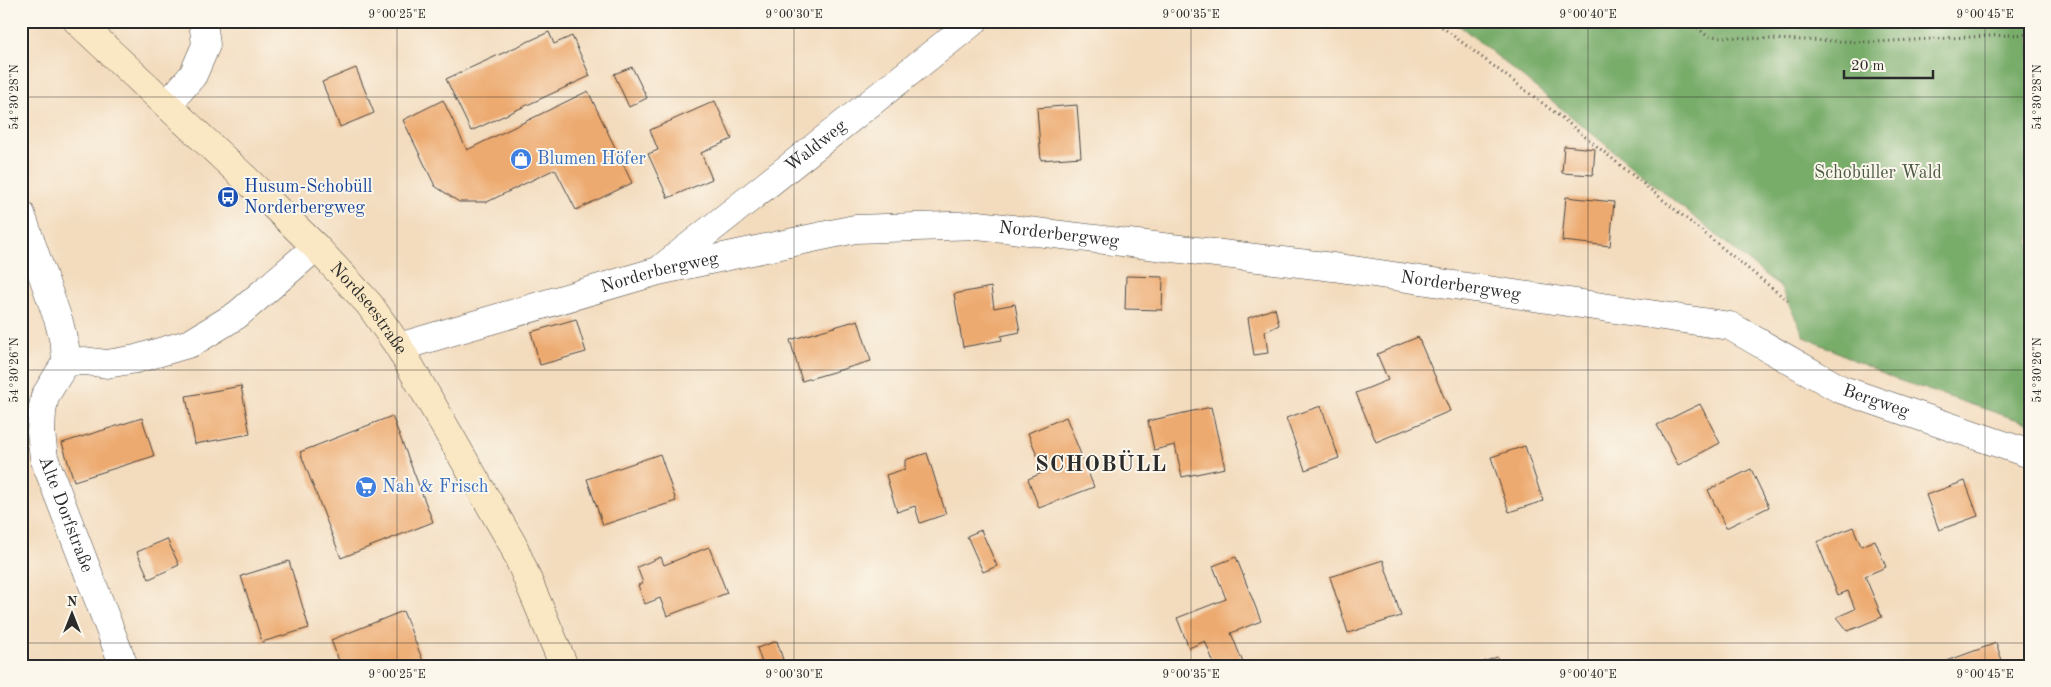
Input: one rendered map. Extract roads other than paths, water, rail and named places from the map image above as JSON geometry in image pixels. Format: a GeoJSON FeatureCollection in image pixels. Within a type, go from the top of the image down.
{"type":"FeatureCollection","features":[{"type":"Feature","properties":{"kind":"main road","name":"Nordseestraße"},"geometry":{"type":"LineString","coordinates":[[77,21],[168,104],[316,247],[369,304],[399,347],[513,545],[564,666]]}},
{"type":"Feature","properties":{"kind":"street"},"geometry":{"type":"LineString","coordinates":[[168,104],[193,75],[206,45],[202,21]]}},
{"type":"Feature","properties":{"kind":"street","name":"Waldweg"},"geometry":{"type":"LineString","coordinates":[[658,271],[974,21]]}},
{"type":"Feature","properties":{"kind":"street"},"geometry":{"type":"LineString","coordinates":[[21,214],[59,322],[65,347],[66,362],[85,361],[107,364],[136,359],[191,343],[237,315],[316,247]]}},
{"type":"Feature","properties":{"kind":"street","name":"Norderbergweg"},"geometry":{"type":"LineString","coordinates":[[399,347],[658,271],[855,229],[978,225],[1333,267],[1730,326]]}},
{"type":"Feature","properties":{"kind":"street","name":"Bergweg"},"geometry":{"type":"LineString","coordinates":[[1730,326],[1840,389],[2030,454]]}},
{"type":"Feature","properties":{"kind":"street","name":"Alte Dorfstraße"},"geometry":{"type":"LineString","coordinates":[[66,362],[45,396],[40,432],[44,458],[124,666]]}},
{"type":"Feature","properties":{"kind":"place","name":"Blumen Höfer"},"geometry":{"type":"Point","coordinates":[521,159]}},
{"type":"Feature","properties":{"kind":"place","name":"Husum-Schobüll Norderbergweg"},"geometry":{"type":"Point","coordinates":[228,197]}},
{"type":"Feature","properties":{"kind":"place","name":"Nah & Frisch"},"geometry":{"type":"Point","coordinates":[366,487]}},
{"type":"Feature","properties":{"kind":"district","name":"SCHOBÜLL"},"geometry":{"type":"Point","coordinates":[1101,465]}},
{"type":"Feature","properties":{"kind":"park label","name":"Schobüller Wald"},"geometry":{"type":"Point","coordinates":[1878,173]}}]}
